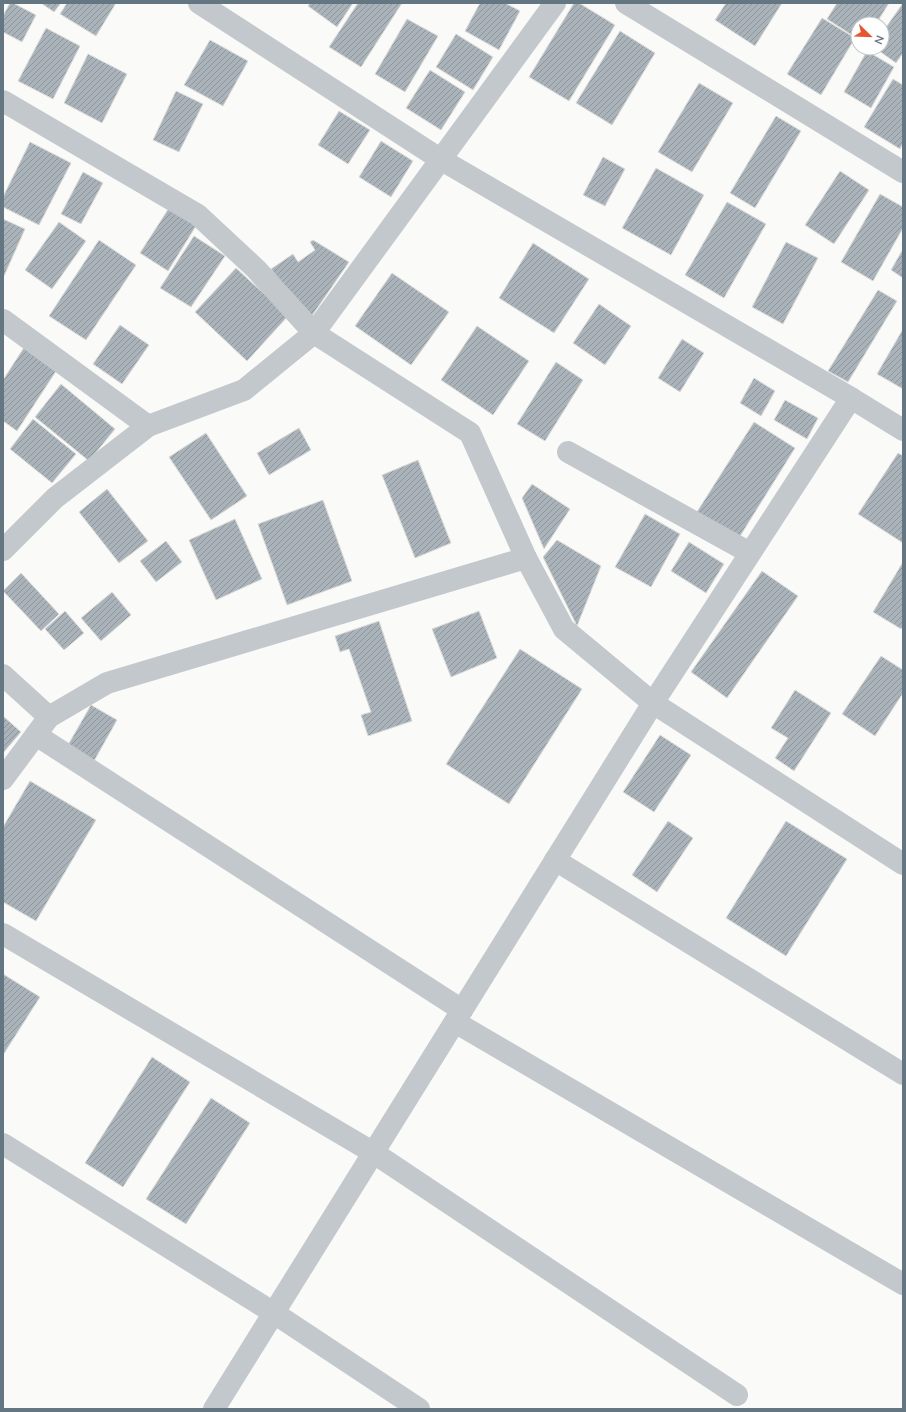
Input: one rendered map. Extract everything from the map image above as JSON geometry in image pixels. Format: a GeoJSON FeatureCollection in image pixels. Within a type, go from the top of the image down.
{"type":"FeatureCollection","features":[{"type":"Feature","properties":{"kind":"street"},"geometry":{"type":"LineString","coordinates":[[199,3],[440,159],[851,398],[903,430]]}},
{"type":"Feature","properties":{"kind":"street"},"geometry":{"type":"LineString","coordinates":[[3,550],[56,498],[148,426],[244,390],[314,333],[555,3]]}},
{"type":"Feature","properties":{"kind":"street"},"geometry":{"type":"LineString","coordinates":[[626,3],[903,172]]}},
{"type":"Feature","properties":{"kind":"street"},"geometry":{"type":"LineString","coordinates":[[3,101],[198,215],[256,269],[314,333],[470,433],[526,558],[564,629],[653,702],[903,864]]}},
{"type":"Feature","properties":{"kind":"street"},"geometry":{"type":"LineString","coordinates":[[3,320],[148,426]]}},
{"type":"Feature","properties":{"kind":"street"},"geometry":{"type":"LineString","coordinates":[[214,1409],[653,702],[851,398]]}},
{"type":"Feature","properties":{"kind":"street"},"geometry":{"type":"LineString","coordinates":[[568,452],[750,553]]}},
{"type":"Feature","properties":{"kind":"street"},"geometry":{"type":"LineString","coordinates":[[3,779],[49,717],[107,683],[526,558]]}},
{"type":"Feature","properties":{"kind":"street"},"geometry":{"type":"LineString","coordinates":[[3,675],[49,717]]}},
{"type":"Feature","properties":{"kind":"street"},"geometry":{"type":"LineString","coordinates":[[36,735],[459,1016],[903,1284]]}},
{"type":"Feature","properties":{"kind":"street"},"geometry":{"type":"LineString","coordinates":[[555,860],[903,1074]]}},
{"type":"Feature","properties":{"kind":"street"},"geometry":{"type":"LineString","coordinates":[[3,934],[374,1153],[737,1395]]}},
{"type":"Feature","properties":{"kind":"street"},"geometry":{"type":"LineString","coordinates":[[3,1144],[274,1313],[419,1409]]}},
{"type":"Feature","properties":{"kind":"building"},"geometry":{"type":"Polygon","coordinates":[[[10,3],[13,3],[36,15],[22,42],[3,32],[3,16],[10,3]]]}},
{"type":"Feature","properties":{"kind":"building"},"geometry":{"type":"Polygon","coordinates":[[[41,3],[61,3],[54,12],[41,3]]]}},
{"type":"Feature","properties":{"kind":"building"},"geometry":{"type":"Polygon","coordinates":[[[67,3],[116,3],[96,36],[60,14],[67,3]]]}},
{"type":"Feature","properties":{"kind":"building"},"geometry":{"type":"Polygon","coordinates":[[[310,3],[353,3],[337,27],[308,6],[310,3]]]}},
{"type":"Feature","properties":{"kind":"building"},"geometry":{"type":"Polygon","coordinates":[[[358,3],[402,3],[361,67],[329,47],[358,3]]]}},
{"type":"Feature","properties":{"kind":"building"},"geometry":{"type":"Polygon","coordinates":[[[480,3],[505,3],[520,11],[499,50],[465,31],[480,3]]]}},
{"type":"Feature","properties":{"kind":"building"},"geometry":{"type":"Polygon","coordinates":[[[574,3],[579,3],[615,25],[569,101],[529,77],[574,3]]]}},
{"type":"Feature","properties":{"kind":"building"},"geometry":{"type":"Polygon","coordinates":[[[726,3],[782,3],[755,46],[715,20],[726,3]]]}},
{"type":"Feature","properties":{"kind":"building"},"geometry":{"type":"Polygon","coordinates":[[[837,3],[889,3],[881,16],[850,16],[850,34],[827,19],[837,3]]]}},
{"type":"Feature","properties":{"kind":"building"},"geometry":{"type":"Polygon","coordinates":[[[903,3],[903,53],[896,63],[886,56],[890,56],[890,22],[903,3]]]}},
{"type":"Feature","properties":{"kind":"building"},"geometry":{"type":"Polygon","coordinates":[[[822,18],[850,35],[850,46],[821,95],[787,74],[822,18]]]}},
{"type":"Feature","properties":{"kind":"building"},"geometry":{"type":"Polygon","coordinates":[[[407,19],[438,36],[405,92],[375,74],[407,19]]]}},
{"type":"Feature","properties":{"kind":"building"},"geometry":{"type":"Polygon","coordinates":[[[46,28],[80,46],[53,99],[18,81],[46,28]]]}},
{"type":"Feature","properties":{"kind":"building"},"geometry":{"type":"Polygon","coordinates":[[[620,31],[655,53],[612,125],[576,103],[620,31]]]}},
{"type":"Feature","properties":{"kind":"building"},"geometry":{"type":"Polygon","coordinates":[[[456,34],[493,57],[473,90],[436,67],[456,34]]]}},
{"type":"Feature","properties":{"kind":"building"},"geometry":{"type":"Polygon","coordinates":[[[210,40],[248,61],[223,106],[184,85],[210,40]]]}},
{"type":"Feature","properties":{"kind":"building"},"geometry":{"type":"Polygon","coordinates":[[[88,54],[127,74],[102,123],[64,103],[88,54]]]}},
{"type":"Feature","properties":{"kind":"building"},"geometry":{"type":"Polygon","coordinates":[[[864,56],[875,56],[894,67],[871,108],[844,92],[864,56]]]}},
{"type":"Feature","properties":{"kind":"building"},"geometry":{"type":"Polygon","coordinates":[[[430,70],[465,92],[441,130],[406,108],[430,70]]]}},
{"type":"Feature","properties":{"kind":"building"},"geometry":{"type":"Polygon","coordinates":[[[893,79],[903,85],[903,143],[900,149],[864,127],[893,79]]]}},
{"type":"Feature","properties":{"kind":"building"},"geometry":{"type":"Polygon","coordinates":[[[699,83],[733,103],[692,172],[658,152],[699,83]]]}},
{"type":"Feature","properties":{"kind":"building"},"geometry":{"type":"Polygon","coordinates":[[[176,91],[203,104],[179,152],[153,140],[176,91]]]}},
{"type":"Feature","properties":{"kind":"building"},"geometry":{"type":"Polygon","coordinates":[[[339,111],[370,130],[348,164],[318,145],[339,111]]]}},
{"type":"Feature","properties":{"kind":"building"},"geometry":{"type":"Polygon","coordinates":[[[776,116],[801,131],[755,208],[730,193],[776,116]]]}},
{"type":"Feature","properties":{"kind":"building"},"geometry":{"type":"Polygon","coordinates":[[[381,141],[413,161],[391,197],[359,177],[381,141]]]}},
{"type":"Feature","properties":{"kind":"building"},"geometry":{"type":"Polygon","coordinates":[[[30,142],[71,163],[39,225],[3,207],[3,197],[30,142]]]}},
{"type":"Feature","properties":{"kind":"building"},"geometry":{"type":"Polygon","coordinates":[[[603,157],[625,169],[605,206],[583,195],[603,157]]]}},
{"type":"Feature","properties":{"kind":"building"},"geometry":{"type":"Polygon","coordinates":[[[656,168],[704,195],[671,255],[622,228],[656,168]]]}},
{"type":"Feature","properties":{"kind":"building"},"geometry":{"type":"Polygon","coordinates":[[[840,171],[869,190],[834,244],[805,225],[840,171]]]}},
{"type":"Feature","properties":{"kind":"building"},"geometry":{"type":"Polygon","coordinates":[[[83,172],[103,183],[81,224],[61,214],[83,172]]]}},
{"type":"Feature","properties":{"kind":"building"},"geometry":{"type":"Polygon","coordinates":[[[880,194],[903,207],[903,228],[873,281],[841,262],[880,194]]]}},
{"type":"Feature","properties":{"kind":"building"},"geometry":{"type":"Polygon","coordinates":[[[727,202],[766,224],[724,298],[685,275],[727,202]]]}},
{"type":"Feature","properties":{"kind":"building"},"geometry":{"type":"Polygon","coordinates":[[[169,208],[196,226],[168,271],[140,253],[169,208]]]}},
{"type":"Feature","properties":{"kind":"building"},"geometry":{"type":"Polygon","coordinates":[[[3,219],[25,229],[4,276],[3,276],[3,219]]]}},
{"type":"Feature","properties":{"kind":"building"},"geometry":{"type":"Polygon","coordinates":[[[59,222],[86,241],[52,289],[25,270],[59,222]]]}},
{"type":"Feature","properties":{"kind":"building"},"geometry":{"type":"Polygon","coordinates":[[[194,236],[225,256],[191,307],[160,288],[194,236]]]}},
{"type":"Feature","properties":{"kind":"building"},"geometry":{"type":"Polygon","coordinates":[[[99,240],[136,265],[86,340],[49,316],[99,240]]]}},
{"type":"Feature","properties":{"kind":"building"},"geometry":{"type":"Polygon","coordinates":[[[313,240],[349,262],[309,320],[271,269],[293,254],[298,262],[315,250],[310,242],[313,240]]]}},
{"type":"Feature","properties":{"kind":"building"},"geometry":{"type":"Polygon","coordinates":[[[786,242],[818,258],[783,324],[752,307],[786,242]]]}},
{"type":"Feature","properties":{"kind":"building"},"geometry":{"type":"Polygon","coordinates":[[[533,243],[589,279],[554,333],[499,298],[533,243]]]}},
{"type":"Feature","properties":{"kind":"building"},"geometry":{"type":"Polygon","coordinates":[[[903,249],[903,278],[891,270],[903,249]]]}},
{"type":"Feature","properties":{"kind":"building"},"geometry":{"type":"Polygon","coordinates":[[[236,268],[288,316],[247,361],[195,312],[236,268]]]}},
{"type":"Feature","properties":{"kind":"building"},"geometry":{"type":"Polygon","coordinates":[[[392,273],[449,312],[411,365],[355,326],[392,273]]]}},
{"type":"Feature","properties":{"kind":"building"},"geometry":{"type":"Polygon","coordinates":[[[878,290],[897,301],[848,382],[828,371],[878,290]]]}},
{"type":"Feature","properties":{"kind":"building"},"geometry":{"type":"Polygon","coordinates":[[[599,304],[631,326],[605,365],[573,343],[599,304]]]}},
{"type":"Feature","properties":{"kind":"building"},"geometry":{"type":"Polygon","coordinates":[[[120,325],[149,345],[122,384],[93,364],[120,325]]]}},
{"type":"Feature","properties":{"kind":"building"},"geometry":{"type":"Polygon","coordinates":[[[477,326],[529,361],[493,415],[441,380],[477,326]]]}},
{"type":"Feature","properties":{"kind":"building"},"geometry":{"type":"Polygon","coordinates":[[[903,329],[903,389],[877,374],[903,329]]]}},
{"type":"Feature","properties":{"kind":"building"},"geometry":{"type":"Polygon","coordinates":[[[682,339],[704,353],[680,392],[658,378],[682,339]]]}},
{"type":"Feature","properties":{"kind":"building"},"geometry":{"type":"Polygon","coordinates":[[[27,343],[60,365],[17,431],[3,421],[3,380],[27,343]]]}},
{"type":"Feature","properties":{"kind":"building"},"geometry":{"type":"Polygon","coordinates":[[[556,362],[583,380],[545,441],[517,424],[556,362]]]}},
{"type":"Feature","properties":{"kind":"building"},"geometry":{"type":"Polygon","coordinates":[[[754,378],[775,391],[761,416],[740,403],[754,378]]]}},
{"type":"Feature","properties":{"kind":"building"},"geometry":{"type":"Polygon","coordinates":[[[61,384],[115,429],[89,461],[35,417],[61,384]]]}},
{"type":"Feature","properties":{"kind":"building"},"geometry":{"type":"Polygon","coordinates":[[[785,400],[818,418],[807,439],[774,420],[785,400]]]}},
{"type":"Feature","properties":{"kind":"building"},"geometry":{"type":"Polygon","coordinates":[[[33,419],[76,454],[52,483],[10,449],[33,419]]]}},
{"type":"Feature","properties":{"kind":"building"},"geometry":{"type":"Polygon","coordinates":[[[754,422],[795,448],[737,541],[695,515],[754,422]]]}},
{"type":"Feature","properties":{"kind":"building"},"geometry":{"type":"Polygon","coordinates":[[[299,428],[311,450],[269,475],[257,453],[299,428]]]}},
{"type":"Feature","properties":{"kind":"building"},"geometry":{"type":"Polygon","coordinates":[[[206,433],[247,496],[211,520],[169,457],[206,433]]]}},
{"type":"Feature","properties":{"kind":"building"},"geometry":{"type":"Polygon","coordinates":[[[898,453],[903,456],[903,543],[858,514],[898,453]]]}},
{"type":"Feature","properties":{"kind":"building"},"geometry":{"type":"Polygon","coordinates":[[[418,460],[451,543],[415,558],[382,475],[418,460]]]}},
{"type":"Feature","properties":{"kind":"building"},"geometry":{"type":"Polygon","coordinates":[[[532,484],[570,509],[544,549],[522,498],[532,484]]]}},
{"type":"Feature","properties":{"kind":"building"},"geometry":{"type":"Polygon","coordinates":[[[107,489],[148,541],[119,563],[79,512],[107,489]]]}},
{"type":"Feature","properties":{"kind":"building"},"geometry":{"type":"Polygon","coordinates":[[[323,500],[352,581],[287,605],[258,524],[323,500]]]}},
{"type":"Feature","properties":{"kind":"building"},"geometry":{"type":"Polygon","coordinates":[[[645,514],[680,534],[651,587],[615,567],[645,514]]]}},
{"type":"Feature","properties":{"kind":"building"},"geometry":{"type":"Polygon","coordinates":[[[235,519],[262,579],[216,600],[189,540],[235,519]]]}},
{"type":"Feature","properties":{"kind":"building"},"geometry":{"type":"Polygon","coordinates":[[[557,540],[601,566],[577,626],[543,557],[557,540]]]}},
{"type":"Feature","properties":{"kind":"building"},"geometry":{"type":"Polygon","coordinates":[[[166,541],[182,562],[156,582],[140,561],[166,541]]]}},
{"type":"Feature","properties":{"kind":"building"},"geometry":{"type":"Polygon","coordinates":[[[689,542],[724,564],[706,593],[671,571],[689,542]]]}},
{"type":"Feature","properties":{"kind":"building"},"geometry":{"type":"Polygon","coordinates":[[[903,562],[903,626],[901,629],[873,612],[903,562]]]}},
{"type":"Feature","properties":{"kind":"building"},"geometry":{"type":"Polygon","coordinates":[[[762,571],[798,596],[727,698],[691,672],[762,571]]]}},
{"type":"Feature","properties":{"kind":"building"},"geometry":{"type":"Polygon","coordinates":[[[21,573],[59,614],[41,631],[3,591],[21,573]]]}},
{"type":"Feature","properties":{"kind":"building"},"geometry":{"type":"Polygon","coordinates":[[[112,592],[131,615],[101,641],[81,618],[112,592]]]}},
{"type":"Feature","properties":{"kind":"building"},"geometry":{"type":"Polygon","coordinates":[[[65,611],[84,633],[64,650],[45,629],[65,611]]]}},
{"type":"Feature","properties":{"kind":"building"},"geometry":{"type":"Polygon","coordinates":[[[479,611],[497,658],[451,677],[432,629],[479,611]]]}},
{"type":"Feature","properties":{"kind":"building"},"geometry":{"type":"Polygon","coordinates":[[[379,621],[412,721],[368,736],[361,715],[371,712],[349,649],[340,652],[335,636],[379,621]]]}},
{"type":"Feature","properties":{"kind":"building"},"geometry":{"type":"Polygon","coordinates":[[[520,649],[582,689],[509,804],[446,764],[520,649]]]}},
{"type":"Feature","properties":{"kind":"building"},"geometry":{"type":"Polygon","coordinates":[[[881,656],[903,670],[903,693],[875,736],[842,714],[881,656]]]}},
{"type":"Feature","properties":{"kind":"building"},"geometry":{"type":"Polygon","coordinates":[[[795,690],[831,713],[794,771],[775,758],[788,738],[771,728],[795,690]]]}},
{"type":"Feature","properties":{"kind":"building"},"geometry":{"type":"Polygon","coordinates":[[[91,705],[117,720],[94,761],[68,745],[91,705]]]}},
{"type":"Feature","properties":{"kind":"building"},"geometry":{"type":"Polygon","coordinates":[[[3,716],[21,732],[3,753],[3,716]]]}},
{"type":"Feature","properties":{"kind":"building"},"geometry":{"type":"Polygon","coordinates":[[[660,735],[691,755],[654,812],[623,792],[660,735]]]}},
{"type":"Feature","properties":{"kind":"building"},"geometry":{"type":"Polygon","coordinates":[[[30,781],[96,820],[36,921],[3,902],[3,827],[30,781]]]}},
{"type":"Feature","properties":{"kind":"building"},"geometry":{"type":"Polygon","coordinates":[[[668,821],[693,838],[657,892],[632,875],[668,821]]]}},
{"type":"Feature","properties":{"kind":"building"},"geometry":{"type":"Polygon","coordinates":[[[786,821],[847,859],[786,956],[726,918],[786,821]]]}},
{"type":"Feature","properties":{"kind":"building"},"geometry":{"type":"Polygon","coordinates":[[[3,974],[40,997],[3,1055],[3,974]]]}},
{"type":"Feature","properties":{"kind":"building"},"geometry":{"type":"Polygon","coordinates":[[[152,1057],[190,1082],[123,1187],[85,1163],[152,1057]]]}},
{"type":"Feature","properties":{"kind":"building"},"geometry":{"type":"Polygon","coordinates":[[[211,1098],[250,1123],[186,1224],[146,1199],[211,1098]]]}}]}
